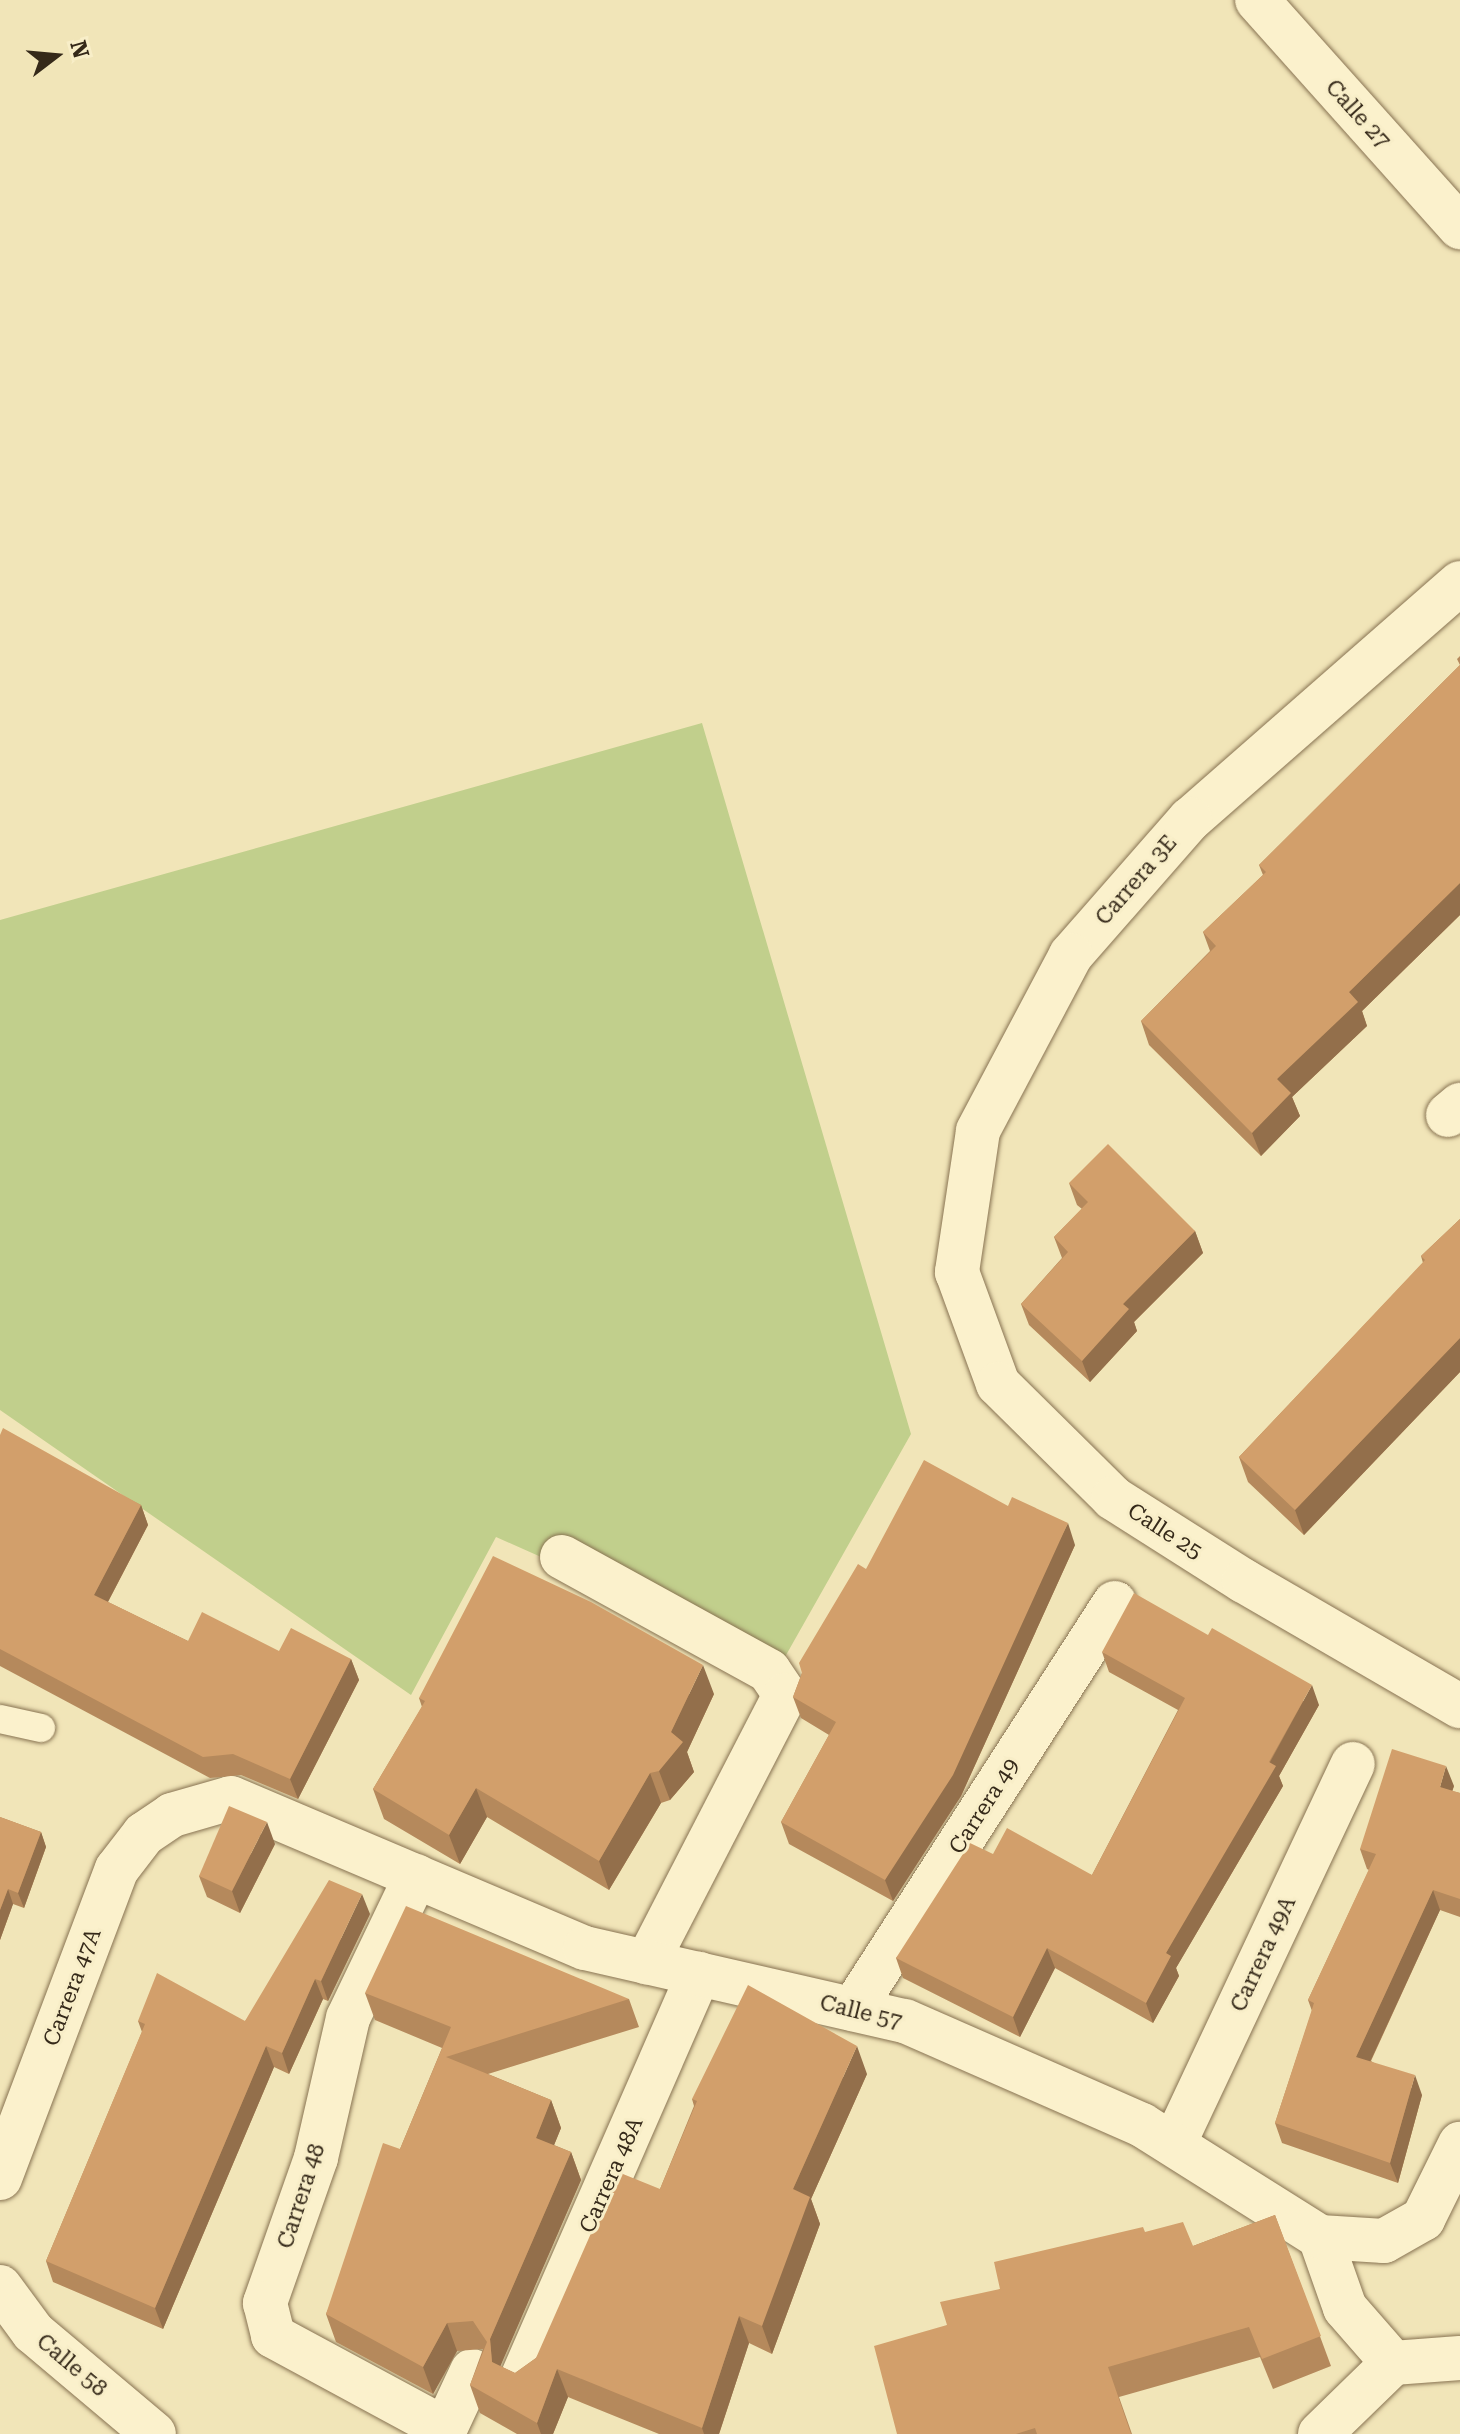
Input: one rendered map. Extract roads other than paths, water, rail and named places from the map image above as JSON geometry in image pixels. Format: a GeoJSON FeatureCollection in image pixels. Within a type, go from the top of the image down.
{"type":"FeatureCollection","features":[{"type":"Feature","properties":{"kind":"main road","name":"Calle 27"},"geometry":{"type":"LineString","coordinates":[[1257,0],[1460,227]]}},
{"type":"Feature","properties":{"kind":"main road","name":"Carrera 3E"},"geometry":{"type":"LineString","coordinates":[[957,1272],[978,1131],[1071,955],[1190,819],[1460,583]]}},
{"type":"Feature","properties":{"kind":"main road","name":"Calle 25"},"geometry":{"type":"LineString","coordinates":[[957,1272],[998,1384],[1113,1498],[1309,1620],[1460,1706]]}},
{"type":"Feature","properties":{"kind":"main road"},"geometry":{"type":"LineString","coordinates":[[562,1557],[769,1671],[785,1695],[647,1962]]}},
{"type":"Feature","properties":{"kind":"main road","name":"Carrera 49"},"geometry":{"type":"LineString","coordinates":[[853,2009],[1115,1603]]}},
{"type":"Feature","properties":{"kind":"main road","name":"Carrera 49A"},"geometry":{"type":"LineString","coordinates":[[1174,2144],[1353,1764]]}},
{"type":"Feature","properties":{"kind":"main road","name":"Calle 57"},"geometry":{"type":"LineString","coordinates":[[172,1815],[231,1798],[585,1948],[905,2021],[1142,2125],[1320,2237]]}},
{"type":"Feature","properties":{"kind":"main road","name":"Carrera 47A"},"geometry":{"type":"LineString","coordinates":[[0,2178],[117,1869],[144,1834],[172,1815]]}},
{"type":"Feature","properties":{"kind":"main road","name":"Carrera 48"},"geometry":{"type":"LineString","coordinates":[[416,1876],[348,2018],[316,2158],[265,2303],[273,2336],[445,2429],[472,2371]]}},
{"type":"Feature","properties":{"kind":"main road","name":"Carrera 48A"},"geometry":{"type":"LineString","coordinates":[[523,2376],[699,1974]]}},
{"type":"Feature","properties":{"kind":"main road"},"geometry":{"type":"LineString","coordinates":[[1393,2363],[1345,2308],[1320,2237],[1384,2241],[1423,2219],[1460,2144]]}},
{"type":"Feature","properties":{"kind":"main road","name":"Calle 58"},"geometry":{"type":"LineString","coordinates":[[0,2287],[33,2332],[154,2434]]}},
{"type":"Feature","properties":{"kind":"main road"},"geometry":{"type":"LineString","coordinates":[[1320,2434],[1393,2363],[1460,2358]]}},
{"type":"Feature","properties":{"kind":"lane"},"geometry":{"type":"LineString","coordinates":[[0,1719],[41,1728]]}}]}
